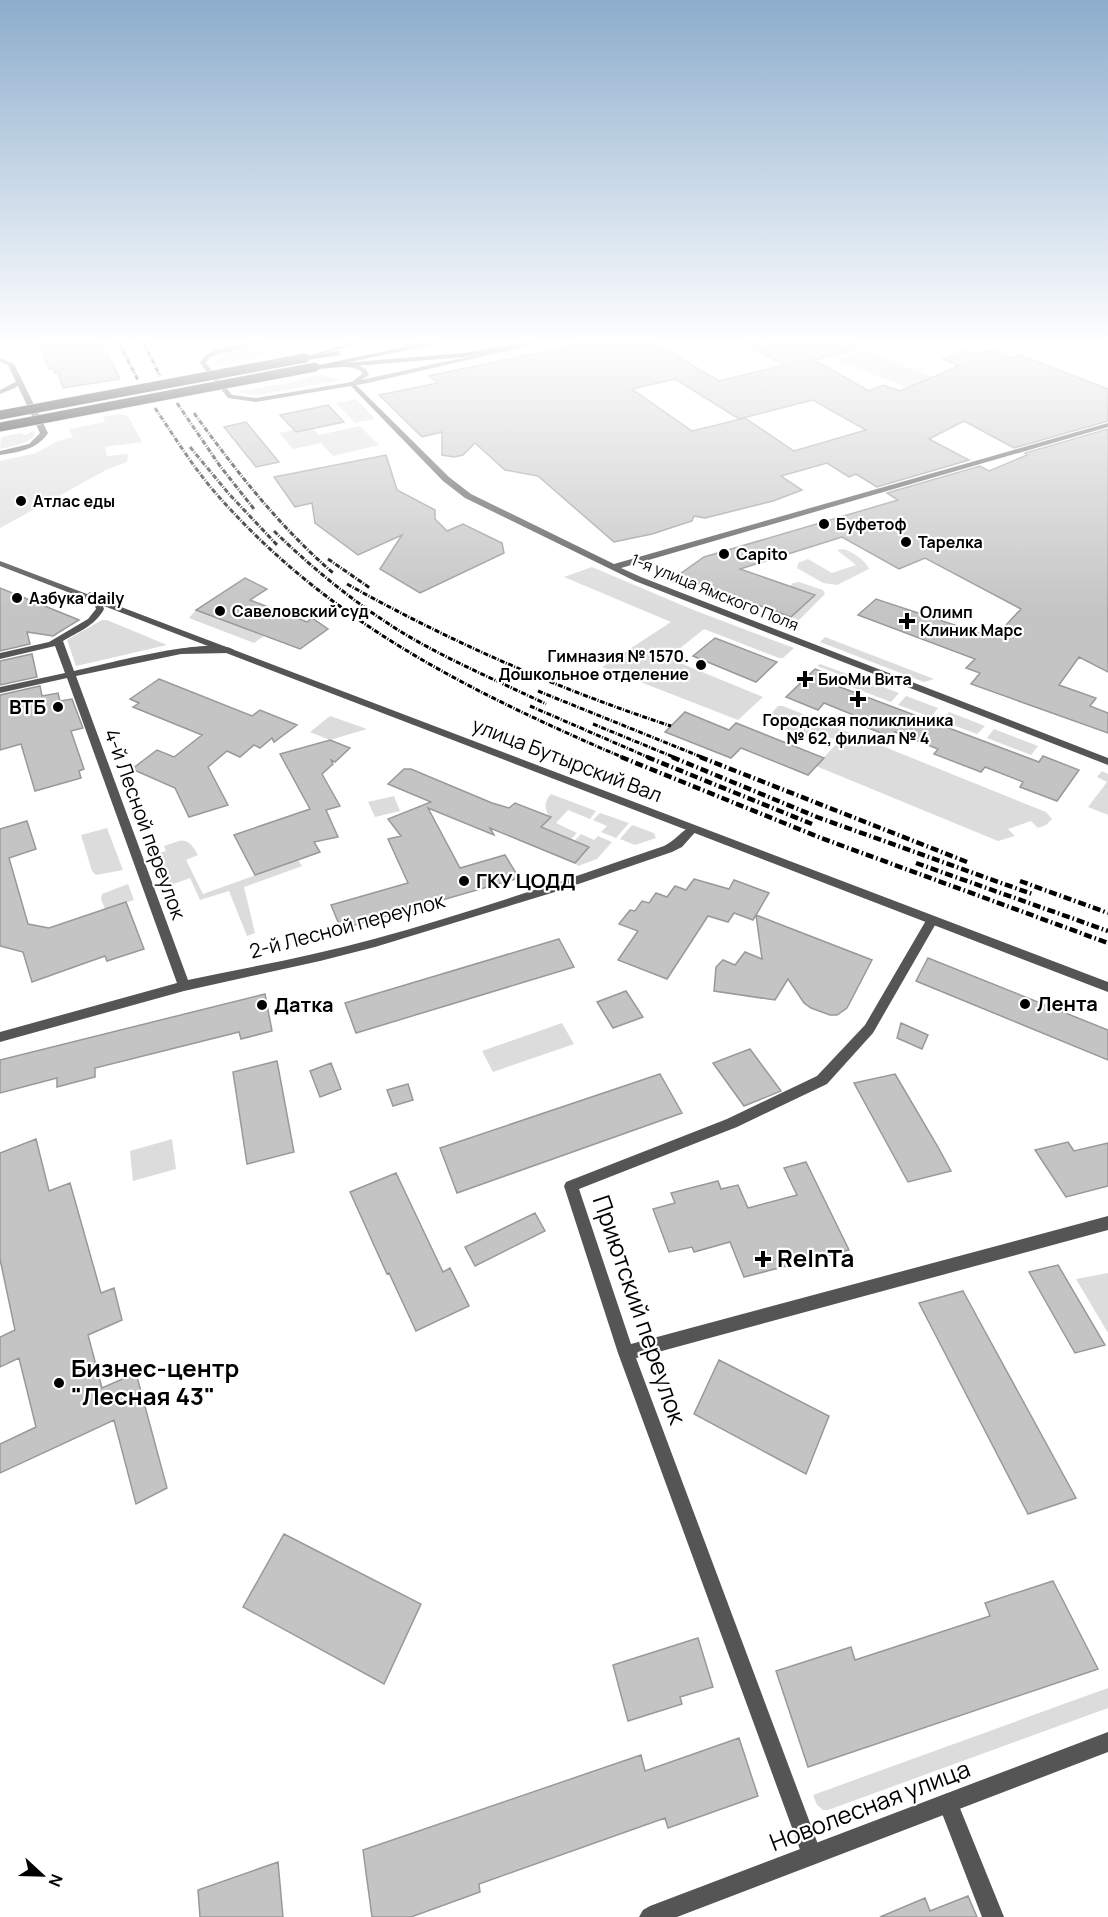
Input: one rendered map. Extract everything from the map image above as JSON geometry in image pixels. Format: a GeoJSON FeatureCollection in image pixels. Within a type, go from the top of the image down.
{"type":"FeatureCollection","features":[{"type":"Feature","properties":{"kind":"street"},"geometry":{"type":"LineString","coordinates":[[0,453],[26,447],[44,435],[43,432]]}},
{"type":"Feature","properties":{"kind":"street","name":"1-я улица Ямского Поля"},"geometry":{"type":"LineString","coordinates":[[400,432],[456,488],[638,579],[1108,762]]}},
{"type":"Feature","properties":{"kind":"street"},"geometry":{"type":"LineString","coordinates":[[614,567],[1082,432]]}},
{"type":"Feature","properties":{"kind":"street","name":"улица Бутырский Вал"},"geometry":{"type":"LineString","coordinates":[[0,561],[1108,987]]}},
{"type":"Feature","properties":{"kind":"street"},"geometry":{"type":"LineString","coordinates":[[0,656],[58,641],[96,617],[100,609],[98,602],[90,596]]}},
{"type":"Feature","properties":{"kind":"street","name":"4-й Лесной переулок"},"geometry":{"type":"LineString","coordinates":[[58,641],[184,986]]}},
{"type":"Feature","properties":{"kind":"street"},"geometry":{"type":"LineString","coordinates":[[0,690],[181,651],[229,650]]}},
{"type":"Feature","properties":{"kind":"street","name":"2-й Лесной переулок"},"geometry":{"type":"LineString","coordinates":[[0,1037],[184,986],[375,943],[565,885],[668,849],[678,844],[693,829]]}},
{"type":"Feature","properties":{"kind":"street","name":"Приютский переулок"},"geometry":{"type":"LineString","coordinates":[[812,1855],[624,1348],[570,1186],[732,1124],[822,1080],[869,1029],[932,920]]}},
{"type":"Feature","properties":{"kind":"street"},"geometry":{"type":"LineString","coordinates":[[624,1348],[1108,1223]]}},
{"type":"Feature","properties":{"kind":"street","name":"Новолесная улица"},"geometry":{"type":"LineString","coordinates":[[650,1917],[1108,1742]]}},
{"type":"Feature","properties":{"kind":"street"},"geometry":{"type":"LineString","coordinates":[[948,1803],[993,1917]]}},
{"type":"Feature","properties":{"kind":"shaded area"},"geometry":{"type":"Polygon","coordinates":[[[35,432],[34,437],[22,444],[0,449],[1,437],[21,433],[25,435],[35,432]]]}},
{"type":"Feature","properties":{"kind":"shaded area"},"geometry":{"type":"Polygon","coordinates":[[[71,432],[137,432],[142,442],[105,447],[107,456],[128,454],[127,462],[108,469],[0,528],[0,461],[36,453],[58,441],[73,437],[71,432]]]}},
{"type":"Feature","properties":{"kind":"shaded area"},"geometry":{"type":"Polygon","coordinates":[[[317,432],[319,435],[331,432],[366,432],[379,445],[333,456],[321,443],[293,449],[279,433],[317,432]]]}},
{"type":"Feature","properties":{"kind":"shaded area"},"geometry":{"type":"Polygon","coordinates":[[[843,549],[858,557],[869,569],[837,585],[823,583],[797,568],[798,563],[808,559],[832,573],[856,565],[837,550],[843,549]]]}},
{"type":"Feature","properties":{"kind":"shaded area","name":"Гимназия № 1570. Дошкольное отделение"},"geometry":{"type":"Polygon","coordinates":[[[592,567],[691,609],[794,648],[783,658],[779,658],[704,629],[668,658],[763,697],[738,720],[602,667],[671,622],[564,577],[592,567]]]}},
{"type":"Feature","properties":{"kind":"shaded area"},"geometry":{"type":"Polygon","coordinates":[[[799,582],[823,590],[825,594],[799,620],[791,617],[814,595],[790,586],[799,582]]]}},
{"type":"Feature","properties":{"kind":"shaded area"},"geometry":{"type":"Polygon","coordinates":[[[196,610],[264,636],[254,643],[189,618],[196,610]]]}},
{"type":"Feature","properties":{"kind":"shaded area"},"geometry":{"type":"Polygon","coordinates":[[[102,620],[167,645],[76,666],[67,640],[102,620]]]}},
{"type":"Feature","properties":{"kind":"shaded area"},"geometry":{"type":"Polygon","coordinates":[[[825,637],[934,679],[924,682],[820,642],[825,637]]]}},
{"type":"Feature","properties":{"kind":"shaded area"},"geometry":{"type":"Polygon","coordinates":[[[820,664],[899,693],[891,702],[849,686],[854,680],[817,666],[820,664]]]}},
{"type":"Feature","properties":{"kind":"shaded area"},"geometry":{"type":"Polygon","coordinates":[[[906,696],[938,708],[931,717],[898,705],[906,696]]]}},
{"type":"Feature","properties":{"kind":"shaded area"},"geometry":{"type":"Polygon","coordinates":[[[778,706],[783,706],[1046,812],[1052,819],[1046,825],[1038,828],[1031,821],[1008,829],[1015,836],[998,841],[816,766],[839,741],[815,732],[808,738],[765,720],[778,706]]]}},
{"type":"Feature","properties":{"kind":"shaded area"},"geometry":{"type":"Polygon","coordinates":[[[949,712],[985,726],[977,734],[942,721],[949,712]]]}},
{"type":"Feature","properties":{"kind":"shaded area"},"geometry":{"type":"Polygon","coordinates":[[[330,716],[367,729],[330,740],[310,732],[330,716]]]}},
{"type":"Feature","properties":{"kind":"shaded area"},"geometry":{"type":"Polygon","coordinates":[[[994,729],[1038,746],[1031,755],[987,738],[994,729]]]}},
{"type":"Feature","properties":{"kind":"shaded area"},"geometry":{"type":"Polygon","coordinates":[[[1102,771],[1108,774],[1108,815],[1088,807],[1107,782],[1097,777],[1102,771]]]}},
{"type":"Feature","properties":{"kind":"shaded area"},"geometry":{"type":"Polygon","coordinates":[[[551,794],[596,811],[590,819],[568,810],[556,823],[577,833],[570,840],[541,828],[550,817],[546,806],[551,794]]]}},
{"type":"Feature","properties":{"kind":"shaded area"},"geometry":{"type":"Polygon","coordinates":[[[394,796],[400,811],[375,817],[368,802],[394,796]]]}},
{"type":"Feature","properties":{"kind":"shaded area"},"geometry":{"type":"Polygon","coordinates":[[[600,813],[629,823],[616,838],[601,832],[607,826],[593,820],[600,813]]]}},
{"type":"Feature","properties":{"kind":"shaded area"},"geometry":{"type":"Polygon","coordinates":[[[632,825],[654,833],[656,838],[635,845],[620,839],[632,825]]]}},
{"type":"Feature","properties":{"kind":"shaded area"},"geometry":{"type":"Polygon","coordinates":[[[107,828],[123,870],[96,875],[92,871],[81,835],[107,828]]]}},
{"type":"Feature","properties":{"kind":"shaded area"},"geometry":{"type":"Polygon","coordinates":[[[581,834],[594,840],[598,836],[612,842],[597,859],[578,866],[575,863],[589,847],[574,841],[581,834]]]}},
{"type":"Feature","properties":{"kind":"shaded area"},"geometry":{"type":"Polygon","coordinates":[[[179,841],[189,842],[198,855],[186,860],[203,894],[298,860],[302,866],[244,887],[255,933],[247,936],[229,891],[200,900],[190,878],[168,886],[156,854],[166,851],[164,846],[179,841]]]}},
{"type":"Feature","properties":{"kind":"shaded area"},"geometry":{"type":"Polygon","coordinates":[[[128,884],[134,900],[105,909],[101,899],[102,894],[128,884]]]}},
{"type":"Feature","properties":{"kind":"shaded area"},"geometry":{"type":"Polygon","coordinates":[[[562,1023],[574,1044],[493,1072],[482,1051],[562,1023]]]}},
{"type":"Feature","properties":{"kind":"shaded area"},"geometry":{"type":"Polygon","coordinates":[[[172,1139],[176,1169],[133,1181],[130,1151],[172,1139]]]}},
{"type":"Feature","properties":{"kind":"shaded area"},"geometry":{"type":"Polygon","coordinates":[[[1108,1273],[1108,1333],[1076,1279],[1108,1273]]]}},
{"type":"Feature","properties":{"kind":"shaded area"},"geometry":{"type":"Polygon","coordinates":[[[1108,1688],[1108,1708],[828,1810],[823,1810],[817,1805],[813,1795],[1108,1688]]]}},
{"type":"Feature","properties":{"kind":"building"},"geometry":{"type":"Polygon","coordinates":[[[228,432],[255,432],[279,462],[256,467],[228,432]]]}},
{"type":"Feature","properties":{"kind":"building"},"geometry":{"type":"Polygon","coordinates":[[[417,432],[440,432],[422,437],[417,432]]]}},
{"type":"Feature","properties":{"kind":"building"},"geometry":{"type":"Polygon","coordinates":[[[442,432],[766,432],[794,451],[858,432],[942,432],[929,439],[969,460],[877,487],[856,474],[849,477],[827,463],[781,476],[802,490],[773,501],[705,518],[694,516],[692,521],[652,534],[614,542],[538,476],[505,470],[475,443],[463,455],[454,457],[442,455],[442,432]]]}},
{"type":"Feature","properties":{"kind":"building"},"geometry":{"type":"Polygon","coordinates":[[[985,432],[1068,432],[1014,448],[985,432]]]}},
{"type":"Feature","properties":{"kind":"building"},"geometry":{"type":"Polygon","coordinates":[[[1096,432],[1108,432],[1108,672],[1079,657],[1059,685],[1096,698],[1090,706],[1108,713],[1108,733],[971,684],[980,673],[966,668],[975,659],[858,615],[876,599],[994,638],[1021,609],[925,558],[899,569],[842,537],[740,569],[815,595],[791,617],[677,576],[704,557],[898,500],[887,493],[980,466],[989,471],[1027,455],[1025,453],[1096,432]]]}},
{"type":"Feature","properties":{"kind":"building"},"geometry":{"type":"Polygon","coordinates":[[[386,455],[397,490],[435,510],[435,519],[447,531],[463,524],[502,543],[504,553],[420,593],[380,569],[402,535],[358,555],[315,523],[312,503],[295,507],[274,477],[386,455]]]}},
{"type":"Feature","properties":{"kind":"building"},"geometry":{"type":"Polygon","coordinates":[[[245,578],[267,589],[250,600],[307,622],[312,618],[328,629],[300,649],[196,610],[245,578]]]}},
{"type":"Feature","properties":{"kind":"building"},"geometry":{"type":"Polygon","coordinates":[[[0,588],[79,620],[53,636],[27,632],[30,644],[0,651],[0,588]]]}},
{"type":"Feature","properties":{"kind":"building"},"geometry":{"type":"Polygon","coordinates":[[[715,638],[777,662],[756,682],[693,656],[715,638]]]}},
{"type":"Feature","properties":{"kind":"building"},"geometry":{"type":"Polygon","coordinates":[[[32,654],[37,677],[0,685],[0,661],[32,654]]]}},
{"type":"Feature","properties":{"kind":"building"},"geometry":{"type":"Polygon","coordinates":[[[815,669],[846,681],[840,687],[1039,762],[1043,756],[1079,770],[1057,801],[1020,787],[1023,782],[985,767],[981,772],[934,754],[938,749],[895,732],[891,737],[851,721],[856,716],[824,703],[818,710],[786,697],[815,669]]]}},
{"type":"Feature","properties":{"kind":"building"},"geometry":{"type":"Polygon","coordinates":[[[159,679],[252,716],[260,710],[297,725],[274,742],[272,738],[260,748],[254,745],[240,757],[227,751],[208,767],[228,805],[189,817],[175,788],[132,769],[157,750],[174,757],[202,735],[133,707],[139,703],[130,699],[159,679]]]}},
{"type":"Feature","properties":{"kind":"building"},"geometry":{"type":"Polygon","coordinates":[[[40,686],[42,696],[58,693],[60,701],[72,699],[83,728],[71,731],[84,769],[79,771],[81,778],[35,791],[21,744],[0,750],[0,695],[40,686]]]}},
{"type":"Feature","properties":{"kind":"building"},"geometry":{"type":"Polygon","coordinates":[[[685,712],[729,730],[736,723],[824,758],[808,775],[741,748],[731,758],[665,732],[685,712]]]}},
{"type":"Feature","properties":{"kind":"building"},"geometry":{"type":"Polygon","coordinates":[[[330,740],[350,748],[335,762],[331,760],[333,764],[322,774],[340,806],[326,810],[338,837],[314,842],[320,852],[255,875],[234,835],[310,809],[280,754],[330,740]]]}},
{"type":"Feature","properties":{"kind":"building"},"geometry":{"type":"Polygon","coordinates":[[[404,769],[411,769],[492,803],[509,808],[515,803],[551,817],[541,827],[589,847],[575,863],[490,828],[494,835],[428,808],[460,868],[505,855],[519,878],[341,929],[331,905],[408,883],[388,839],[401,836],[388,819],[431,802],[388,784],[404,769]]]}},
{"type":"Feature","properties":{"kind":"building"},"geometry":{"type":"Polygon","coordinates":[[[27,821],[36,849],[9,858],[28,924],[49,928],[126,902],[144,949],[107,961],[105,956],[32,982],[23,952],[0,946],[0,829],[27,821]]]}},
{"type":"Feature","properties":{"kind":"building"},"geometry":{"type":"Polygon","coordinates":[[[694,879],[729,889],[734,880],[769,893],[753,920],[734,913],[728,922],[708,916],[667,979],[618,960],[638,931],[619,924],[630,910],[635,911],[642,901],[649,903],[656,893],[667,897],[675,886],[686,890],[694,879]]]}},
{"type":"Feature","properties":{"kind":"building"},"geometry":{"type":"Polygon","coordinates":[[[756,915],[872,960],[847,1008],[837,1015],[830,1015],[811,1008],[804,1003],[788,979],[775,1000],[714,991],[716,967],[723,960],[735,965],[745,952],[762,959],[756,915]]]}},
{"type":"Feature","properties":{"kind":"building"},"geometry":{"type":"Polygon","coordinates":[[[559,939],[574,967],[356,1033],[345,1003],[559,939]]]}},
{"type":"Feature","properties":{"kind":"building"},"geometry":{"type":"Polygon","coordinates":[[[928,958],[1108,1030],[1108,1060],[916,981],[928,958]]]}},
{"type":"Feature","properties":{"kind":"building"},"geometry":{"type":"Polygon","coordinates":[[[626,991],[643,1017],[613,1028],[597,1002],[626,991]]]}},
{"type":"Feature","properties":{"kind":"building"},"geometry":{"type":"Polygon","coordinates":[[[265,994],[272,1031],[241,1039],[239,1032],[95,1068],[95,1077],[57,1087],[57,1078],[0,1093],[0,1060],[265,994]]]}},
{"type":"Feature","properties":{"kind":"building"},"geometry":{"type":"Polygon","coordinates":[[[901,1023],[928,1035],[922,1049],[897,1038],[901,1023]]]}},
{"type":"Feature","properties":{"kind":"building"},"geometry":{"type":"Polygon","coordinates":[[[750,1049],[781,1091],[744,1106],[713,1063],[750,1049]]]}},
{"type":"Feature","properties":{"kind":"building"},"geometry":{"type":"Polygon","coordinates":[[[277,1061],[294,1152],[247,1164],[233,1072],[277,1061]]]}},
{"type":"Feature","properties":{"kind":"building"},"geometry":{"type":"Polygon","coordinates":[[[331,1063],[341,1089],[320,1097],[310,1071],[331,1063]]]}},
{"type":"Feature","properties":{"kind":"building"},"geometry":{"type":"Polygon","coordinates":[[[660,1074],[682,1113],[457,1193],[440,1148],[660,1074]]]}},
{"type":"Feature","properties":{"kind":"building"},"geometry":{"type":"Polygon","coordinates":[[[895,1074],[951,1171],[908,1182],[854,1083],[895,1074]]]}},
{"type":"Feature","properties":{"kind":"building"},"geometry":{"type":"Polygon","coordinates":[[[408,1084],[413,1100],[393,1106],[387,1090],[408,1084]]]}},
{"type":"Feature","properties":{"kind":"building"},"geometry":{"type":"Polygon","coordinates":[[[36,1139],[49,1191],[70,1183],[101,1293],[114,1288],[122,1320],[88,1335],[102,1388],[136,1373],[167,1488],[136,1504],[114,1420],[0,1473],[0,1444],[36,1427],[19,1358],[0,1367],[0,1337],[15,1330],[0,1259],[0,1153],[36,1139]]]}},
{"type":"Feature","properties":{"kind":"building"},"geometry":{"type":"Polygon","coordinates":[[[1068,1142],[1074,1151],[1108,1143],[1108,1186],[1066,1197],[1035,1150],[1068,1142]]]}},
{"type":"Feature","properties":{"kind":"building"},"geometry":{"type":"Polygon","coordinates":[[[806,1162],[849,1250],[744,1277],[730,1242],[694,1252],[692,1247],[669,1252],[653,1209],[675,1203],[671,1193],[718,1181],[721,1189],[738,1185],[748,1208],[797,1195],[784,1168],[806,1162]]]}},
{"type":"Feature","properties":{"kind":"building"},"geometry":{"type":"Polygon","coordinates":[[[396,1173],[443,1272],[450,1268],[469,1306],[416,1331],[350,1192],[396,1173]]]}},
{"type":"Feature","properties":{"kind":"building"},"geometry":{"type":"Polygon","coordinates":[[[535,1213],[545,1231],[475,1266],[465,1247],[535,1213]]]}},
{"type":"Feature","properties":{"kind":"building"},"geometry":{"type":"Polygon","coordinates":[[[1058,1265],[1105,1345],[1075,1353],[1029,1272],[1058,1265]]]}},
{"type":"Feature","properties":{"kind":"building"},"geometry":{"type":"Polygon","coordinates":[[[963,1291],[1076,1498],[1028,1514],[919,1303],[963,1291]]]}},
{"type":"Feature","properties":{"kind":"building"},"geometry":{"type":"Polygon","coordinates":[[[719,1360],[829,1416],[806,1474],[694,1414],[719,1360]]]}},
{"type":"Feature","properties":{"kind":"building"},"geometry":{"type":"Polygon","coordinates":[[[284,1534],[421,1604],[384,1684],[243,1607],[284,1534]]]}},
{"type":"Feature","properties":{"kind":"building"},"geometry":{"type":"Polygon","coordinates":[[[1053,1581],[1098,1669],[808,1767],[776,1671],[851,1647],[855,1660],[990,1616],[985,1603],[1053,1581]]]}},
{"type":"Feature","properties":{"kind":"building"},"geometry":{"type":"Polygon","coordinates":[[[698,1638],[713,1687],[680,1697],[682,1704],[628,1721],[613,1665],[698,1638]]]}},
{"type":"Feature","properties":{"kind":"building"},"geometry":{"type":"Polygon","coordinates":[[[739,1738],[758,1796],[668,1828],[665,1818],[479,1884],[480,1892],[411,1917],[372,1917],[363,1850],[641,1755],[645,1771],[739,1738]]]}},
{"type":"Feature","properties":{"kind":"building"},"geometry":{"type":"Polygon","coordinates":[[[278,1862],[283,1917],[200,1917],[198,1890],[278,1862]]]}},
{"type":"Feature","properties":{"kind":"building"},"geometry":{"type":"Polygon","coordinates":[[[968,1896],[977,1917],[880,1917],[925,1898],[930,1911],[968,1896]]]}},
{"type":"Feature","properties":{"kind":"railway"},"geometry":{"type":"LineString","coordinates":[[171,432],[213,490],[257,536],[303,578],[352,615],[402,648],[455,678],[566,733],[624,758]]}},
{"type":"Feature","properties":{"kind":"railway"},"geometry":{"type":"LineString","coordinates":[[197,432],[254,509]]}},
{"type":"Feature","properties":{"kind":"railway"},"geometry":{"type":"LineString","coordinates":[[208,432],[259,497],[294,536],[333,573]]}},
{"type":"Feature","properties":{"kind":"railway"},"geometry":{"type":"LineString","coordinates":[[190,447],[229,494],[278,546]]}},
{"type":"Feature","properties":{"kind":"railway"},"geometry":{"type":"LineString","coordinates":[[274,531],[336,585],[403,633],[455,661],[546,704]]}},
{"type":"Feature","properties":{"kind":"railway"},"geometry":{"type":"LineString","coordinates":[[328,559],[370,588]]}},
{"type":"Feature","properties":{"kind":"railway"},"geometry":{"type":"LineString","coordinates":[[347,584],[465,645],[506,663],[587,696],[671,726]]}},
{"type":"Feature","properties":{"kind":"railway"},"geometry":{"type":"LineString","coordinates":[[538,691],[704,758]]}},
{"type":"Feature","properties":{"kind":"railway"},"geometry":{"type":"LineString","coordinates":[[530,706],[650,758]]}},
{"type":"Feature","properties":{"kind":"railway"},"geometry":{"type":"LineString","coordinates":[[593,724],[676,758]]}},
{"type":"Feature","properties":{"kind":"railway"},"geometry":{"type":"LineString","coordinates":[[621,757],[821,838],[1108,943]]}},
{"type":"Feature","properties":{"kind":"railway"},"geometry":{"type":"LineString","coordinates":[[647,757],[812,824]]}},
{"type":"Feature","properties":{"kind":"railway"},"geometry":{"type":"LineString","coordinates":[[672,757],[817,817],[1032,894]]}},
{"type":"Feature","properties":{"kind":"railway"},"geometry":{"type":"LineString","coordinates":[[700,757],[967,862]]}},
{"type":"Feature","properties":{"kind":"railway"},"geometry":{"type":"LineString","coordinates":[[916,863],[1108,931]]}},
{"type":"Feature","properties":{"kind":"railway"},"geometry":{"type":"LineString","coordinates":[[1020,881],[1108,913]]}},
{"type":"Feature","properties":{"kind":"place","name":"Атлас еды"},"geometry":{"type":"Point","coordinates":[21,501]}},
{"type":"Feature","properties":{"kind":"place","name":"Буфетоф"},"geometry":{"type":"Point","coordinates":[824,524]}},
{"type":"Feature","properties":{"kind":"place","name":"Тарелка"},"geometry":{"type":"Point","coordinates":[906,542]}},
{"type":"Feature","properties":{"kind":"place","name":"Capito"},"geometry":{"type":"Point","coordinates":[724,554]}},
{"type":"Feature","properties":{"kind":"place","name":"Азбука daily"},"geometry":{"type":"Point","coordinates":[17,598]}},
{"type":"Feature","properties":{"kind":"place","name":"Савеловский cуд"},"geometry":{"type":"Point","coordinates":[220,611]}},
{"type":"Feature","properties":{"kind":"place","name":"Олимп Клиник Марс"},"geometry":{"type":"Point","coordinates":[907,621]}},
{"type":"Feature","properties":{"kind":"place","name":"Гимназия № 1570. Дошкольное отделение"},"geometry":{"type":"Point","coordinates":[701,665]}},
{"type":"Feature","properties":{"kind":"place","name":"БиоМи Вита"},"geometry":{"type":"Point","coordinates":[805,679]}},
{"type":"Feature","properties":{"kind":"place","name":"Городская поликлиника № 62, филиал № 4"},"geometry":{"type":"Point","coordinates":[858,699]}},
{"type":"Feature","properties":{"kind":"place","name":"ВТБ"},"geometry":{"type":"Point","coordinates":[58,707]}},
{"type":"Feature","properties":{"kind":"place","name":"ГКУ ЦОДД"},"geometry":{"type":"Point","coordinates":[464,881]}},
{"type":"Feature","properties":{"kind":"place","name":"Лента"},"geometry":{"type":"Point","coordinates":[1025,1004]}},
{"type":"Feature","properties":{"kind":"place","name":"Датка"},"geometry":{"type":"Point","coordinates":[262,1005]}},
{"type":"Feature","properties":{"kind":"place","name":"ReInTa"},"geometry":{"type":"Point","coordinates":[763,1259]}},
{"type":"Feature","properties":{"kind":"place","name":"Бизнес-центр \"Лесная 43\""},"geometry":{"type":"Point","coordinates":[59,1383]}}]}
